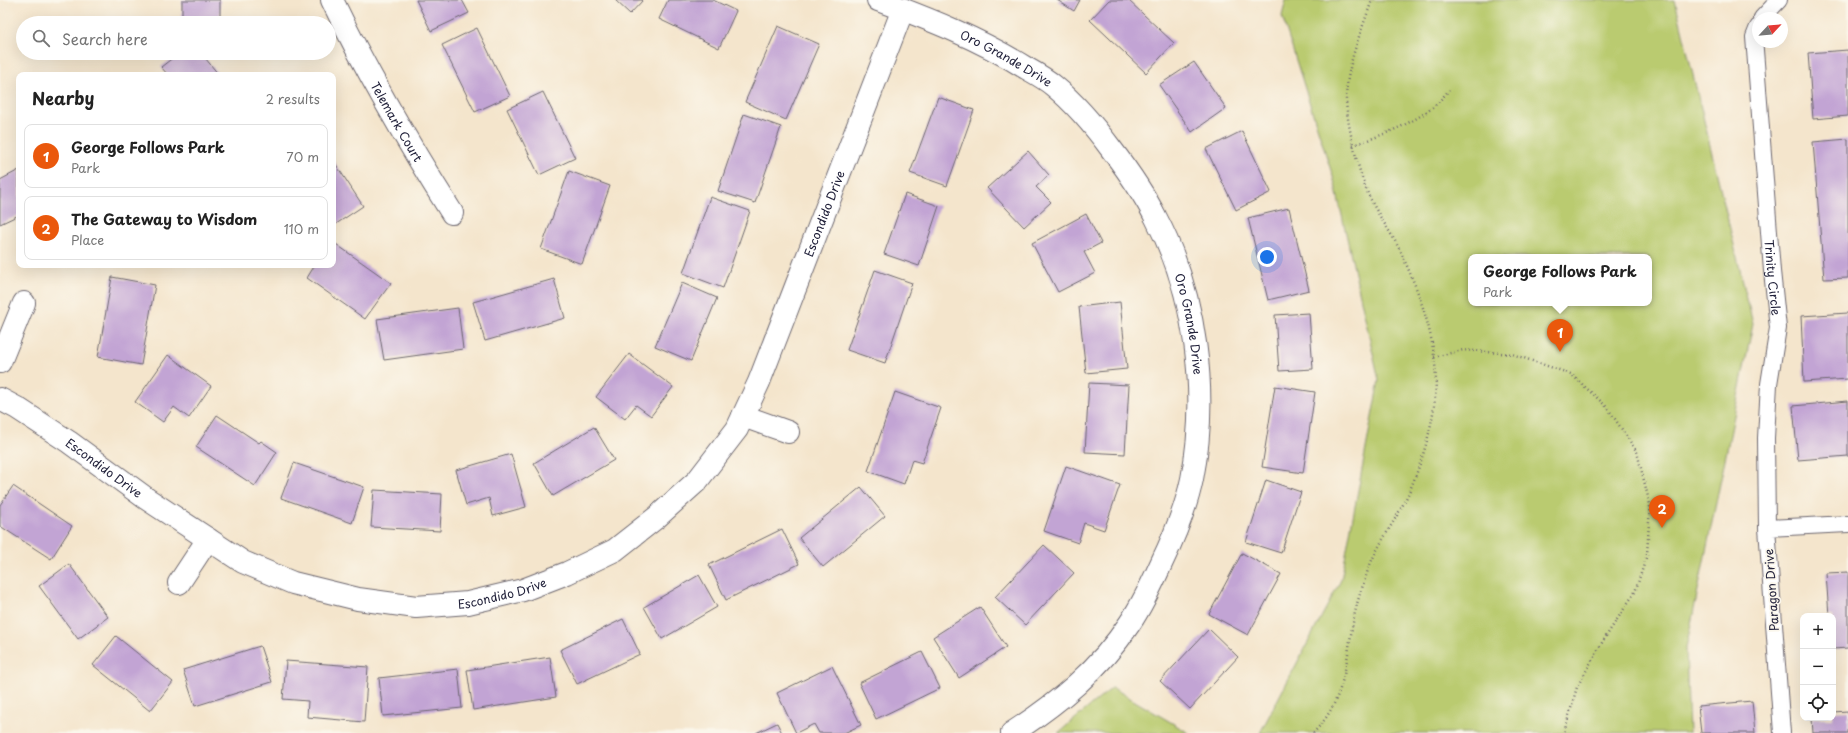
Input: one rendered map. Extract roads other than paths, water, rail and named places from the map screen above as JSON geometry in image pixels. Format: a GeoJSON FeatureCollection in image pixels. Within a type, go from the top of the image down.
{"type":"FeatureCollection","features":[{"type":"Feature","properties":{"kind":"street","name":"Telemark Court"},"geometry":{"type":"LineString","coordinates":[[332,0],[334,16]]}},
{"type":"Feature","properties":{"kind":"street","name":"Oro Grande Drive"},"geometry":{"type":"LineString","coordinates":[[878,0],[904,9],[996,49],[1054,85],[1097,130],[1129,172],[1157,218],[1180,272],[1193,326],[1199,374],[1198,429],[1192,479],[1175,533],[1155,577],[1131,623],[1104,657],[1082,681],[1056,703],[1012,733]]}},
{"type":"Feature","properties":{"kind":"street","name":"Escondido Drive"},"geometry":{"type":"LineString","coordinates":[[0,399],[17,408],[69,442],[147,500],[243,562],[293,583],[358,599],[416,607],[468,603],[515,592],[568,573],[615,550],[645,526],[697,481],[737,429],[759,382],[904,9]]}},
{"type":"Feature","properties":{"kind":"street","name":"Telemark Court"},"geometry":{"type":"LineString","coordinates":[[337,32],[452,213]]}},
{"type":"Feature","properties":{"kind":"street"},"geometry":{"type":"LineString","coordinates":[[0,362],[24,303]]}},
{"type":"Feature","properties":{"kind":"street"},"geometry":{"type":"LineString","coordinates":[[743,416],[788,432]]}},
{"type":"Feature","properties":{"kind":"street"},"geometry":{"type":"LineString","coordinates":[[179,583],[208,539]]}},
{"type":"Feature","properties":{"kind":"lane"},"geometry":{"type":"LineString","coordinates":[[1768,12],[1779,0]]}},
{"type":"Feature","properties":{"kind":"lane","name":"Trinity Circle"},"geometry":{"type":"LineString","coordinates":[[1755,48],[1772,271],[1778,328],[1769,384],[1766,438],[1767,528]]}},
{"type":"Feature","properties":{"kind":"lane"},"geometry":{"type":"LineString","coordinates":[[1767,528],[1848,524]]}},
{"type":"Feature","properties":{"kind":"lane","name":"Paragon Drive"},"geometry":{"type":"LineString","coordinates":[[1767,528],[1782,733]]}},
{"type":"Feature","properties":{"kind":"place","name":"George Follows Park"},"geometry":{"type":"Point","coordinates":[1560,352]}},
{"type":"Feature","properties":{"kind":"place","name":"The Gateway to Wisdom"},"geometry":{"type":"Point","coordinates":[1662,528]}}]}
